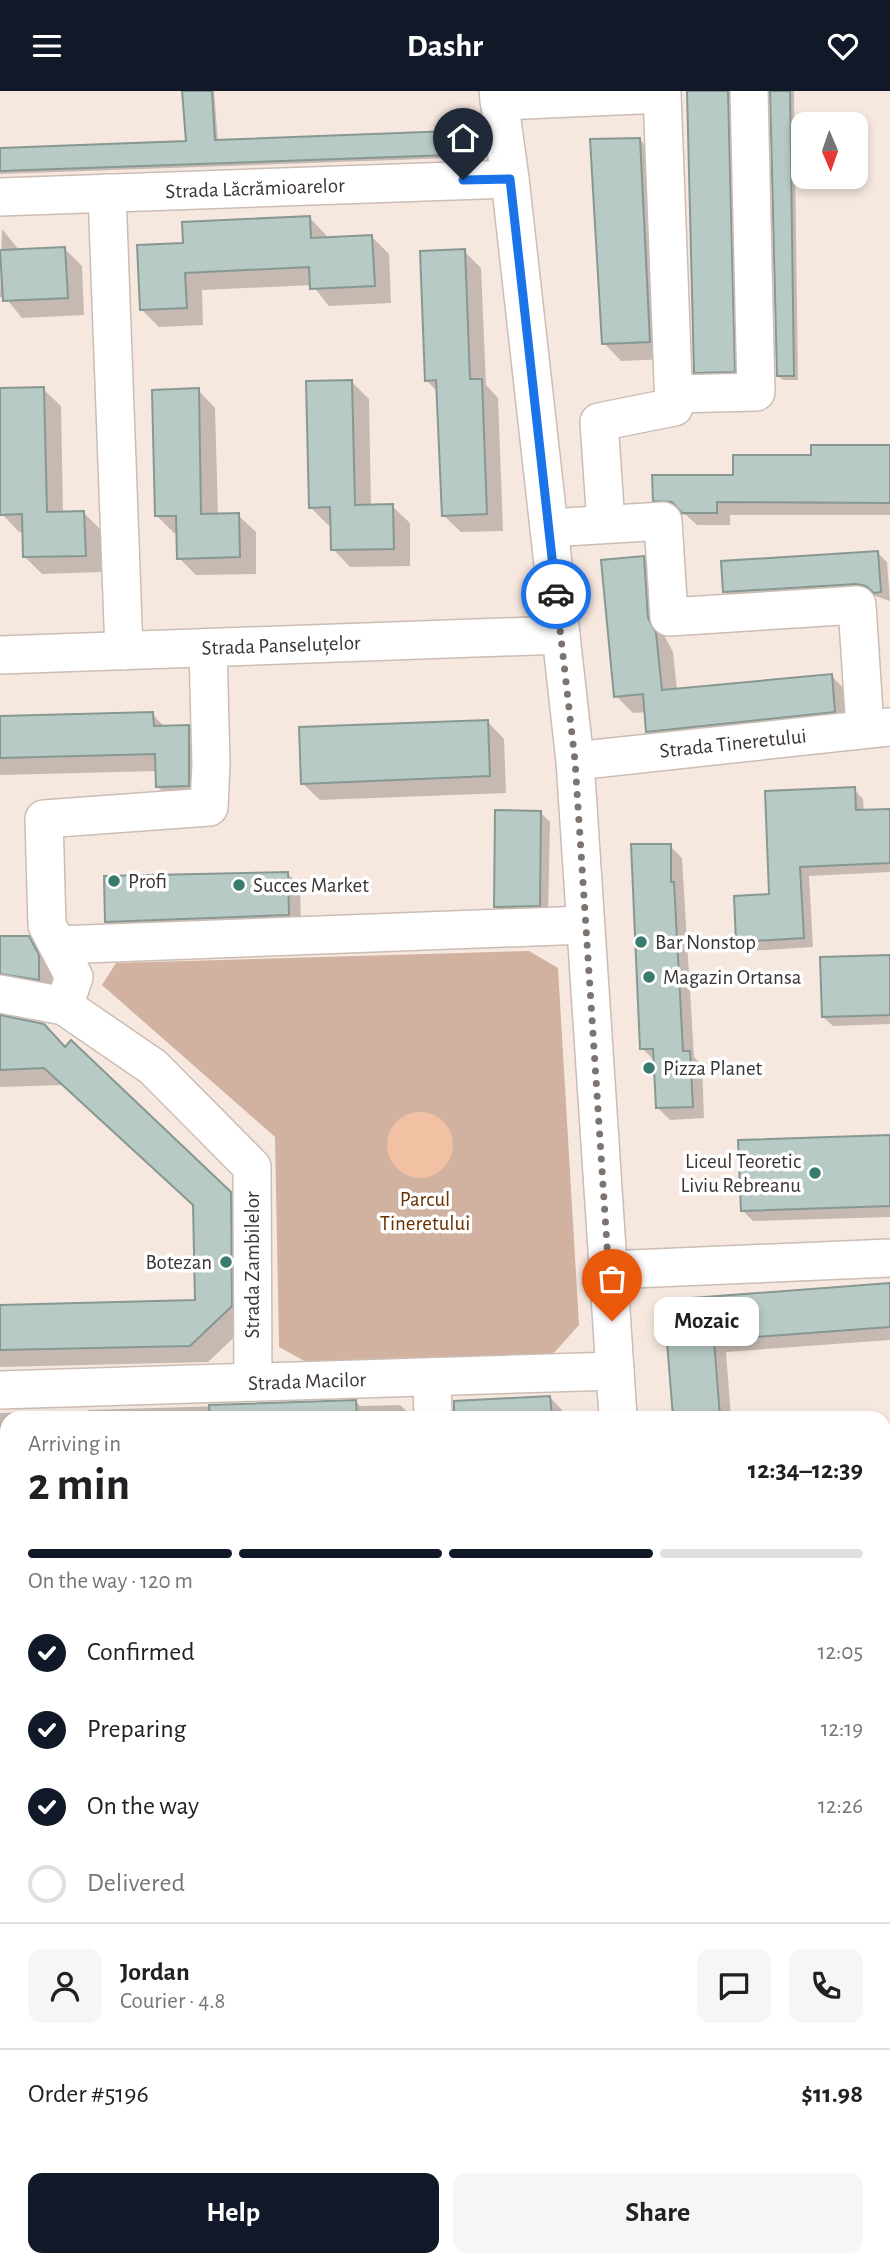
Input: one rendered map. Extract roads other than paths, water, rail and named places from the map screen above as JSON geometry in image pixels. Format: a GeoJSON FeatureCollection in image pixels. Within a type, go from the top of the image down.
{"type":"FeatureCollection","features":[{"type":"Feature","properties":{"kind":"street"},"geometry":{"type":"LineString","coordinates":[[674,394],[756,392],[749,91]]}},
{"type":"Feature","properties":{"kind":"street"},"geometry":{"type":"LineString","coordinates":[[606,524],[599,422],[674,407],[662,93],[498,96],[510,179],[575,761],[618,1411]]}},
{"type":"Feature","properties":{"kind":"street","name":"Strada Lăcrămioarelor"},"geometry":{"type":"LineString","coordinates":[[0,197],[510,179]]}},
{"type":"Feature","properties":{"kind":"street"},"geometry":{"type":"LineString","coordinates":[[107,193],[124,651]]}},
{"type":"Feature","properties":{"kind":"street"},"geometry":{"type":"LineString","coordinates":[[549,528],[663,521],[669,617],[857,605],[877,728]]}},
{"type":"Feature","properties":{"kind":"street","name":"Strada Panseluțelor"},"geometry":{"type":"LineString","coordinates":[[0,655],[561,635]]}},
{"type":"Feature","properties":{"kind":"street"},"geometry":{"type":"LineString","coordinates":[[64,1006],[74,977],[47,925],[44,819],[209,807],[211,764],[208,648]]}},
{"type":"Feature","properties":{"kind":"street","name":"Strada Tineretului"},"geometry":{"type":"LineString","coordinates":[[575,761],[877,728]]}},
{"type":"Feature","properties":{"kind":"street"},"geometry":{"type":"LineString","coordinates":[[58,945],[585,925]]}},
{"type":"Feature","properties":{"kind":"street","name":"Strada Zambilelor"},"geometry":{"type":"LineString","coordinates":[[0,994],[64,1006],[153,1067],[252,1167],[253,1382]]}},
{"type":"Feature","properties":{"kind":"street"},"geometry":{"type":"LineString","coordinates":[[608,1270],[890,1258]]}},
{"type":"Feature","properties":{"kind":"street","name":"Strada Macilor"},"geometry":{"type":"LineString","coordinates":[[0,1390],[67,1403],[253,1382],[615,1371]]}},
{"type":"Feature","properties":{"kind":"street"},"geometry":{"type":"LineString","coordinates":[[432,1377],[433,1411]]}},
{"type":"Feature","properties":{"kind":"place","name":"Profi"},"geometry":{"type":"Point","coordinates":[114,881]}},
{"type":"Feature","properties":{"kind":"place","name":"Succes Market"},"geometry":{"type":"Point","coordinates":[239,885]}},
{"type":"Feature","properties":{"kind":"place","name":"Bar Nonstop"},"geometry":{"type":"Point","coordinates":[641,942]}},
{"type":"Feature","properties":{"kind":"place","name":"Magazin Ortansa"},"geometry":{"type":"Point","coordinates":[649,977]}},
{"type":"Feature","properties":{"kind":"place","name":"Pizza Planet"},"geometry":{"type":"Point","coordinates":[649,1068]}},
{"type":"Feature","properties":{"kind":"place","name":"Liceul Teoretic Liviu Rebreanu"},"geometry":{"type":"Point","coordinates":[815,1173]}},
{"type":"Feature","properties":{"kind":"place","name":"Botezan"},"geometry":{"type":"Point","coordinates":[226,1262]}},
{"type":"Feature","properties":{"kind":"place","name":"Mozaic"},"geometry":{"type":"Point","coordinates":[612,1321]}},
{"type":"Feature","properties":{"kind":"park label","name":"Parcul Tineretului"},"geometry":{"type":"Point","coordinates":[425,1211]}}]}
